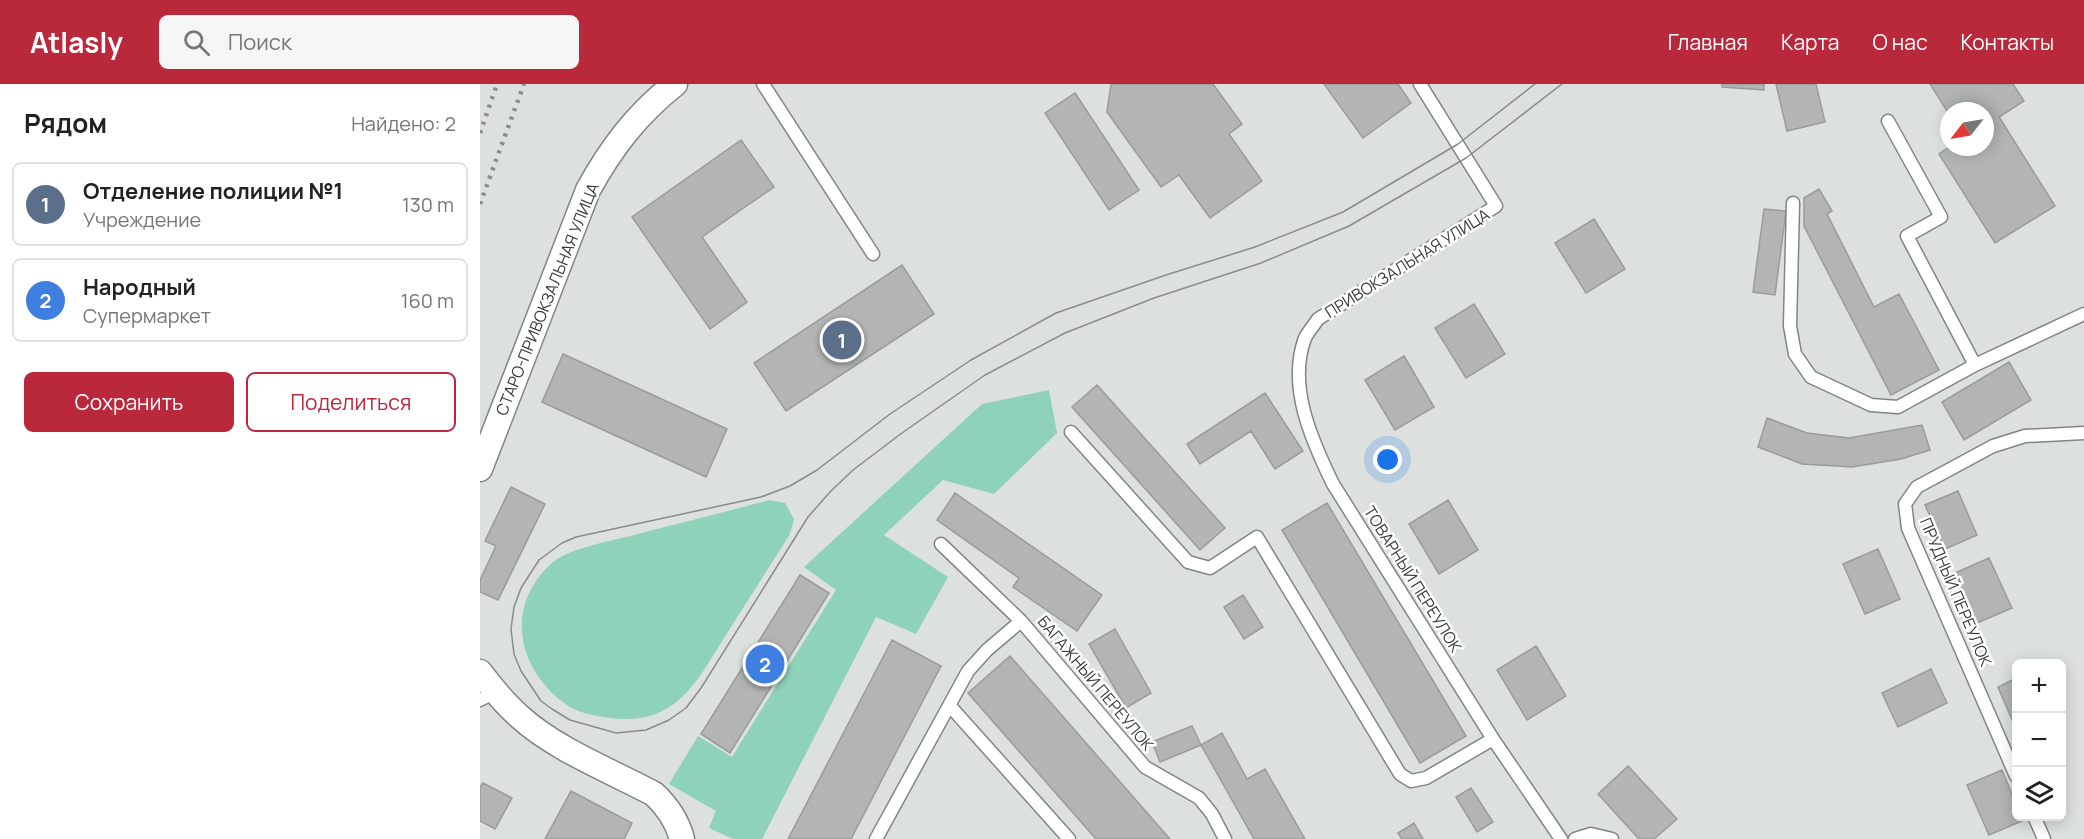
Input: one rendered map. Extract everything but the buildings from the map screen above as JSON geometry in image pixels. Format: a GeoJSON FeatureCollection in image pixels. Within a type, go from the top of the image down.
{"type":"FeatureCollection","features":[{"type":"Feature","properties":{"kind":"street","name":"СТАРО-ПРИВОКЗАЛЬНАЯ УЛИЦА"},"geometry":{"type":"LineString","coordinates":[[480,469],[588,190],[605,158],[626,129],[649,105],[675,84]]}},
{"type":"Feature","properties":{"kind":"street"},"geometry":{"type":"LineString","coordinates":[[480,672],[487,696],[548,739],[654,794],[666,805],[678,824],[682,839]]}},
{"type":"Feature","properties":{"kind":"lane"},"geometry":{"type":"LineString","coordinates":[[764,84],[873,255]]}},
{"type":"Feature","properties":{"kind":"lane","name":"ПРИВОКЗАЛЬНАЯ УЛИЦА"},"geometry":{"type":"LineString","coordinates":[[1318,319],[1496,206],[1420,84]]}},
{"type":"Feature","properties":{"kind":"lane"},"geometry":{"type":"LineString","coordinates":[[1888,121],[1941,217],[1907,236],[1976,365]]}},
{"type":"Feature","properties":{"kind":"lane"},"geometry":{"type":"LineString","coordinates":[[1793,203],[1790,326],[1795,354],[1810,377],[1871,405],[1898,406],[1976,365],[2084,314]]}},
{"type":"Feature","properties":{"kind":"lane","name":"ТОВАРНЫЙ ПЕРЕУЛОК"},"geometry":{"type":"LineString","coordinates":[[1318,319],[1305,337],[1299,363],[1302,400],[1314,444],[1334,484],[1493,739],[1561,839]]}},
{"type":"Feature","properties":{"kind":"lane"},"geometry":{"type":"LineString","coordinates":[[1071,432],[1188,562],[1210,568],[1257,537],[1400,774],[1411,781],[1426,778],[1493,739]]}},
{"type":"Feature","properties":{"kind":"lane","name":"ПРУДНЫЙ ПЕРЕУЛОК"},"geometry":{"type":"LineString","coordinates":[[2012,767],[1908,528],[1905,504],[1917,487],[1993,446],[2025,436],[2084,433]]}},
{"type":"Feature","properties":{"kind":"lane","name":"БАГАЖНЫЙ ПЕРЕУЛОК"},"geometry":{"type":"LineString","coordinates":[[941,544],[1021,621],[1145,767],[1199,798],[1212,814],[1225,839]]}},
{"type":"Feature","properties":{"kind":"lane"},"geometry":{"type":"LineString","coordinates":[[876,839],[968,671],[987,650],[1021,621]]}},
{"type":"Feature","properties":{"kind":"lane"},"geometry":{"type":"LineString","coordinates":[[950,706],[1069,839]]}},
{"type":"Feature","properties":{"kind":"lane"},"geometry":{"type":"LineString","coordinates":[[2036,821],[2044,839]]}},
{"type":"Feature","properties":{"kind":"lane"},"geometry":{"type":"LineString","coordinates":[[1575,839],[1591,834],[1612,839]]}},
{"type":"Feature","properties":{"kind":"green space"},"geometry":{"type":"Polygon","coordinates":[[[1049,390],[1057,433],[994,494],[943,480],[884,535],[948,577],[916,634],[876,617],[762,839],[733,839],[709,828],[716,811],[669,784],[698,736],[732,757],[836,590],[804,567],[982,404],[1049,390]]]}},
{"type":"Feature","properties":{"kind":"green space"},"geometry":{"type":"Polygon","coordinates":[[[770,500],[785,503],[794,519],[790,534],[702,673],[683,697],[675,703],[660,712],[644,717],[628,719],[592,715],[580,712],[564,703],[535,672],[522,635],[522,616],[527,598],[537,580],[552,563],[569,553],[591,546],[770,500]]]}},
{"type":"Feature","properties":{"kind":"tram line"},"geometry":{"type":"LineString","coordinates":[[1535,84],[1458,144],[1343,212],[1255,247],[1056,313],[971,360],[890,414],[817,470],[790,486],[761,497],[576,537],[562,543],[539,560],[521,588],[514,607],[511,629],[514,654],[521,671],[541,701],[570,720],[616,733],[646,730],[669,720],[686,708],[701,688],[808,517],[853,470],[902,433],[985,375],[1065,333],[1154,298],[1261,263],[1349,226],[1466,158],[1562,84]]}},
{"type":"Feature","properties":{"kind":"railway"},"geometry":{"type":"LineString","coordinates":[[480,133],[497,84]]}},
{"type":"Feature","properties":{"kind":"railway"},"geometry":{"type":"LineString","coordinates":[[480,204],[524,84]]}},
{"type":"Feature","properties":{"kind":"place","name":"Отделение полиции №1"},"geometry":{"type":"Point","coordinates":[842,340]}},
{"type":"Feature","properties":{"kind":"place","name":"Народный"},"geometry":{"type":"Point","coordinates":[765,664]}}]}
